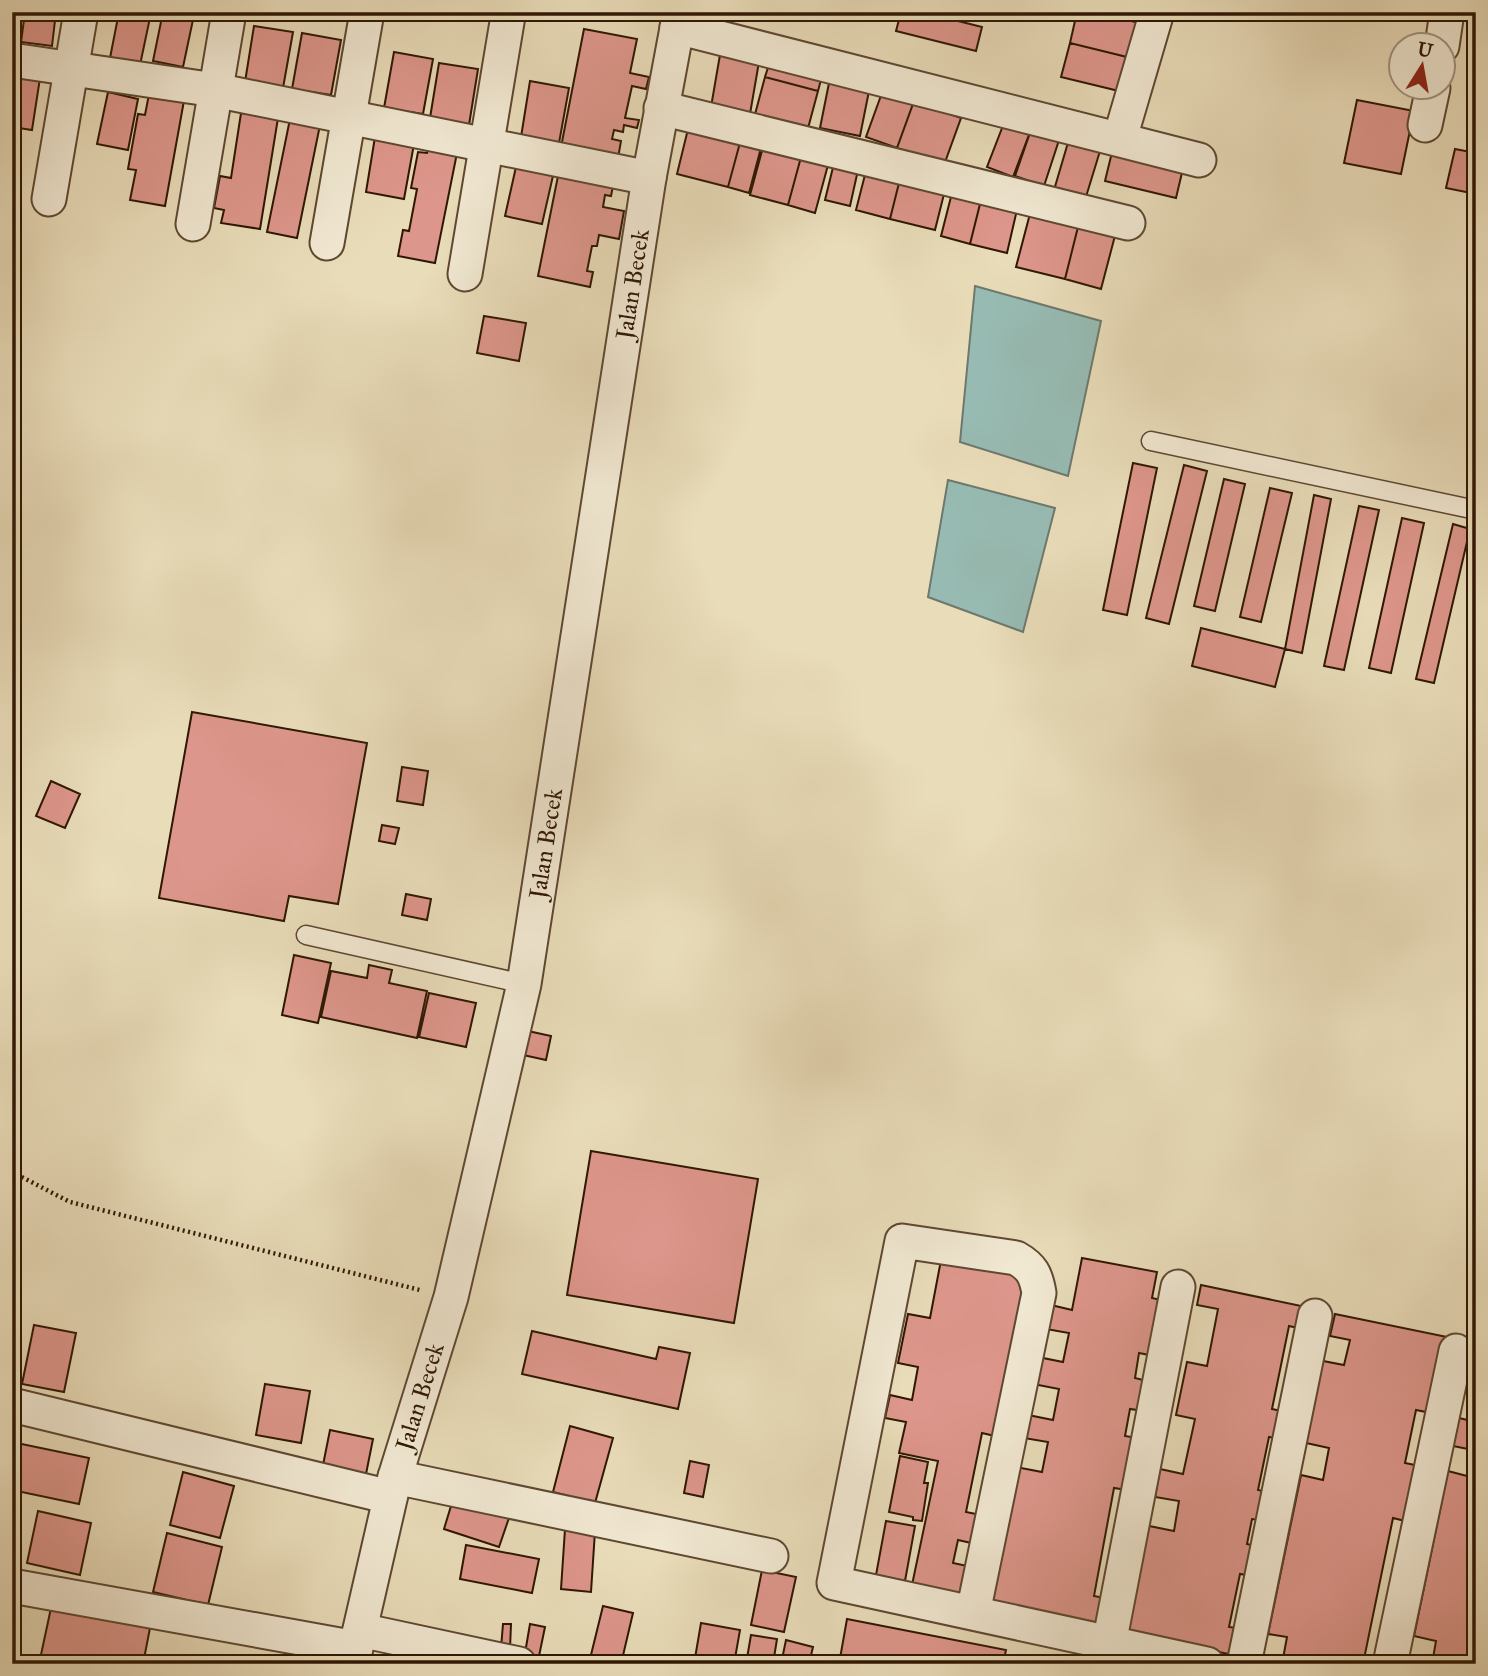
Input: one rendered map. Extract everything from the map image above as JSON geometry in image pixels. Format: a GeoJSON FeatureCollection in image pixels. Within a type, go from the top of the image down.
{"type":"FeatureCollection","features":[{"type":"Feature","properties":{"kind":"street"},"geometry":{"type":"LineString","coordinates":[[48,199],[81,12]]}},
{"type":"Feature","properties":{"kind":"street"},"geometry":{"type":"LineString","coordinates":[[193,223],[229,12]]}},
{"type":"Feature","properties":{"kind":"street"},"geometry":{"type":"LineString","coordinates":[[327,243],[367,12]]}},
{"type":"Feature","properties":{"kind":"street"},"geometry":{"type":"LineString","coordinates":[[1120,138],[1157,12]]}},
{"type":"Feature","properties":{"kind":"street"},"geometry":{"type":"LineString","coordinates":[[1444,32],[1447,12]]}},
{"type":"Feature","properties":{"kind":"street"},"geometry":{"type":"LineString","coordinates":[[465,274],[509,16]]}},
{"type":"Feature","properties":{"kind":"street"},"geometry":{"type":"LineString","coordinates":[[678,19],[1199,160]]}},
{"type":"Feature","properties":{"kind":"street","name":"Jalan Becek"},"geometry":{"type":"LineString","coordinates":[[356,1647],[392,1487],[451,1297],[524,984],[649,178],[678,19]]}},
{"type":"Feature","properties":{"kind":"street"},"geometry":{"type":"LineString","coordinates":[[12,60],[215,90],[487,143],[649,178]]}},
{"type":"Feature","properties":{"kind":"street"},"geometry":{"type":"LineString","coordinates":[[1425,125],[1430,102]]}},
{"type":"Feature","properties":{"kind":"street"},"geometry":{"type":"LineString","coordinates":[[661,108],[1128,223]]}},
{"type":"Feature","properties":{"kind":"street"},"geometry":{"type":"LineString","coordinates":[[973,1614],[1038,1293],[1036,1280],[1031,1267],[1016,1258],[902,1241],[834,1583],[973,1614],[1109,1644],[1207,1664]]}},
{"type":"Feature","properties":{"kind":"street"},"geometry":{"type":"LineString","coordinates":[[1109,1644],[1178,1287]]}},
{"type":"Feature","properties":{"kind":"street"},"geometry":{"type":"LineString","coordinates":[[1244,1664],[1315,1316]]}},
{"type":"Feature","properties":{"kind":"street"},"geometry":{"type":"LineString","coordinates":[[1390,1664],[1457,1351]]}},
{"type":"Feature","properties":{"kind":"street"},"geometry":{"type":"LineString","coordinates":[[12,1405],[392,1487],[771,1556]]}},
{"type":"Feature","properties":{"kind":"street"},"geometry":{"type":"LineString","coordinates":[[12,1586],[356,1647],[519,1664]]}},
{"type":"Feature","properties":{"kind":"lane"},"geometry":{"type":"LineString","coordinates":[[1151,440],[1476,510]]}},
{"type":"Feature","properties":{"kind":"lane"},"geometry":{"type":"LineString","coordinates":[[306,935],[524,984]]}},
{"type":"Feature","properties":{"kind":"path"},"geometry":{"type":"LineString","coordinates":[[12,1172],[70,1202],[451,1297]]}},
{"type":"Feature","properties":{"kind":"water"},"geometry":{"type":"Polygon","coordinates":[[[975,286],[1101,321],[1068,476],[960,442],[975,286]]]}},
{"type":"Feature","properties":{"kind":"water"},"geometry":{"type":"Polygon","coordinates":[[[948,480],[1055,508],[1023,632],[928,597],[948,480]]]}},
{"type":"Feature","properties":{"kind":"building"},"geometry":{"type":"Polygon","coordinates":[[[25,12],[56,12],[52,46],[21,42],[25,12]]]}},
{"type":"Feature","properties":{"kind":"building"},"geometry":{"type":"Polygon","coordinates":[[[119,12],[151,13],[140,65],[110,58],[119,12]]]}},
{"type":"Feature","properties":{"kind":"building"},"geometry":{"type":"Polygon","coordinates":[[[163,12],[194,15],[183,67],[153,61],[163,12]]]}},
{"type":"Feature","properties":{"kind":"building"},"geometry":{"type":"Polygon","coordinates":[[[901,12],[952,12],[950,19],[982,27],[976,51],[896,31],[901,12]]]}},
{"type":"Feature","properties":{"kind":"building"},"geometry":{"type":"Polygon","coordinates":[[[1077,12],[1097,12],[1139,23],[1131,58],[1070,43],[1077,12]]]}},
{"type":"Feature","properties":{"kind":"building"},"geometry":{"type":"Polygon","coordinates":[[[254,26],[293,32],[283,88],[245,82],[254,26]]]}},
{"type":"Feature","properties":{"kind":"building"},"geometry":{"type":"Polygon","coordinates":[[[584,29],[637,39],[630,73],[649,77],[646,89],[632,86],[625,118],[639,120],[637,128],[624,125],[623,132],[614,130],[612,139],[621,141],[618,158],[561,147],[584,29]]]}},
{"type":"Feature","properties":{"kind":"building"},"geometry":{"type":"Polygon","coordinates":[[[302,33],[341,40],[331,95],[292,89],[302,33]]]}},
{"type":"Feature","properties":{"kind":"building"},"geometry":{"type":"Polygon","coordinates":[[[1070,43],[1131,58],[1123,92],[1061,77],[1070,43]]]}},
{"type":"Feature","properties":{"kind":"building"},"geometry":{"type":"Polygon","coordinates":[[[721,49],[760,56],[750,114],[711,107],[721,49]]]}},
{"type":"Feature","properties":{"kind":"building"},"geometry":{"type":"Polygon","coordinates":[[[394,52],[433,59],[423,114],[384,108],[394,52]]]}},
{"type":"Feature","properties":{"kind":"building"},"geometry":{"type":"Polygon","coordinates":[[[771,58],[823,72],[818,91],[765,77],[771,58]]]}},
{"type":"Feature","properties":{"kind":"building"},"geometry":{"type":"Polygon","coordinates":[[[439,63],[478,69],[469,125],[430,118],[439,63]]]}},
{"type":"Feature","properties":{"kind":"building"},"geometry":{"type":"Polygon","coordinates":[[[12,74],[40,78],[32,130],[12,127],[12,74]]]}},
{"type":"Feature","properties":{"kind":"building"},"geometry":{"type":"Polygon","coordinates":[[[765,77],[818,91],[807,132],[754,118],[765,77]]]}},
{"type":"Feature","properties":{"kind":"building"},"geometry":{"type":"Polygon","coordinates":[[[830,78],[870,86],[860,136],[820,128],[830,78]]]}},
{"type":"Feature","properties":{"kind":"building"},"geometry":{"type":"Polygon","coordinates":[[[530,81],[569,88],[559,143],[521,137],[530,81]]]}},
{"type":"Feature","properties":{"kind":"building"},"geometry":{"type":"Polygon","coordinates":[[[150,89],[185,95],[165,206],[130,200],[136,170],[128,169],[138,114],[145,115],[150,89]]]}},
{"type":"Feature","properties":{"kind":"building"},"geometry":{"type":"Polygon","coordinates":[[[883,90],[914,101],[897,148],[866,137],[883,90]]]}},
{"type":"Feature","properties":{"kind":"building"},"geometry":{"type":"Polygon","coordinates":[[[108,92],[138,99],[128,150],[97,144],[108,92]]]}},
{"type":"Feature","properties":{"kind":"building"},"geometry":{"type":"Polygon","coordinates":[[[1357,100],[1414,111],[1401,174],[1344,163],[1357,100]]]}},
{"type":"Feature","properties":{"kind":"building"},"geometry":{"type":"Polygon","coordinates":[[[914,101],[961,118],[944,165],[897,148],[914,101]]]}},
{"type":"Feature","properties":{"kind":"building"},"geometry":{"type":"Polygon","coordinates":[[[241,113],[278,118],[260,229],[221,223],[224,210],[214,208],[220,176],[231,178],[241,113]]]}},
{"type":"Feature","properties":{"kind":"building"},"geometry":{"type":"Polygon","coordinates":[[[290,119],[320,125],[297,238],[267,232],[290,119]]]}},
{"type":"Feature","properties":{"kind":"building"},"geometry":{"type":"Polygon","coordinates":[[[1004,123],[1030,132],[1013,177],[987,167],[1004,123]]]}},
{"type":"Feature","properties":{"kind":"building"},"geometry":{"type":"Polygon","coordinates":[[[689,125],[741,139],[728,187],[677,174],[689,125]]]}},
{"type":"Feature","properties":{"kind":"building"},"geometry":{"type":"Polygon","coordinates":[[[1032,127],[1060,137],[1044,186],[1015,176],[1032,127]]]}},
{"type":"Feature","properties":{"kind":"building"},"geometry":{"type":"Polygon","coordinates":[[[1072,129],[1104,138],[1085,200],[1054,190],[1072,129]]]}},
{"type":"Feature","properties":{"kind":"building"},"geometry":{"type":"Polygon","coordinates":[[[766,136],[804,146],[788,205],[750,195],[766,136]]]}},
{"type":"Feature","properties":{"kind":"building"},"geometry":{"type":"Polygon","coordinates":[[[375,137],[414,144],[404,199],[366,192],[375,137]]]}},
{"type":"Feature","properties":{"kind":"building"},"geometry":{"type":"Polygon","coordinates":[[[741,139],[762,144],[749,193],[728,187],[741,139]]]}},
{"type":"Feature","properties":{"kind":"building"},"geometry":{"type":"Polygon","coordinates":[[[1114,144],[1185,160],[1176,198],[1105,181],[1114,144]]]}},
{"type":"Feature","properties":{"kind":"building"},"geometry":{"type":"Polygon","coordinates":[[[804,146],[831,154],[815,213],[788,205],[804,146]]]}},
{"type":"Feature","properties":{"kind":"building"},"geometry":{"type":"Polygon","coordinates":[[[428,147],[457,153],[435,263],[398,256],[403,230],[409,231],[417,189],[411,188],[418,152],[427,153],[428,147]]]}},
{"type":"Feature","properties":{"kind":"building"},"geometry":{"type":"Polygon","coordinates":[[[1455,149],[1476,153],[1476,194],[1446,188],[1455,149]]]}},
{"type":"Feature","properties":{"kind":"building"},"geometry":{"type":"Polygon","coordinates":[[[836,155],[860,161],[850,206],[825,200],[836,155]]]}},
{"type":"Feature","properties":{"kind":"building"},"geometry":{"type":"Polygon","coordinates":[[[518,158],[555,167],[542,224],[505,216],[518,158]]]}},
{"type":"Feature","properties":{"kind":"building"},"geometry":{"type":"Polygon","coordinates":[[[868,163],[902,171],[890,219],[856,210],[868,163]]]}},
{"type":"Feature","properties":{"kind":"building"},"geometry":{"type":"Polygon","coordinates":[[[559,171],[614,181],[611,196],[605,195],[603,207],[624,211],[619,239],[599,235],[597,246],[592,246],[587,271],[593,272],[590,287],[538,276],[559,171]]]}},
{"type":"Feature","properties":{"kind":"building"},"geometry":{"type":"Polygon","coordinates":[[[902,171],[947,182],[935,230],[890,219],[902,171]]]}},
{"type":"Feature","properties":{"kind":"building"},"geometry":{"type":"Polygon","coordinates":[[[954,185],[983,192],[970,244],[941,236],[954,185]]]}},
{"type":"Feature","properties":{"kind":"building"},"geometry":{"type":"Polygon","coordinates":[[[983,192],[1019,201],[1007,253],[970,244],[983,192]]]}},
{"type":"Feature","properties":{"kind":"building"},"geometry":{"type":"Polygon","coordinates":[[[1032,206],[1080,219],[1065,279],[1016,267],[1032,206]]]}},
{"type":"Feature","properties":{"kind":"building"},"geometry":{"type":"Polygon","coordinates":[[[1080,219],[1117,228],[1101,289],[1065,279],[1080,219]]]}},
{"type":"Feature","properties":{"kind":"building"},"geometry":{"type":"Polygon","coordinates":[[[484,316],[526,323],[519,361],[477,353],[484,316]]]}},
{"type":"Feature","properties":{"kind":"building"},"geometry":{"type":"Polygon","coordinates":[[[1133,463],[1157,468],[1127,615],[1103,610],[1133,463]]]}},
{"type":"Feature","properties":{"kind":"building"},"geometry":{"type":"Polygon","coordinates":[[[1184,465],[1207,471],[1169,624],[1146,618],[1184,465]]]}},
{"type":"Feature","properties":{"kind":"building"},"geometry":{"type":"Polygon","coordinates":[[[1224,479],[1245,484],[1215,611],[1194,606],[1224,479]]]}},
{"type":"Feature","properties":{"kind":"building"},"geometry":{"type":"Polygon","coordinates":[[[1270,488],[1292,493],[1261,622],[1240,617],[1270,488]]]}},
{"type":"Feature","properties":{"kind":"building"},"geometry":{"type":"Polygon","coordinates":[[[1314,495],[1331,499],[1302,653],[1285,649],[1314,495]]]}},
{"type":"Feature","properties":{"kind":"building"},"geometry":{"type":"Polygon","coordinates":[[[1359,506],[1379,510],[1344,670],[1324,666],[1359,506]]]}},
{"type":"Feature","properties":{"kind":"building"},"geometry":{"type":"Polygon","coordinates":[[[1402,518],[1424,523],[1391,673],[1369,668],[1402,518]]]}},
{"type":"Feature","properties":{"kind":"building"},"geometry":{"type":"Polygon","coordinates":[[[1453,524],[1470,529],[1434,683],[1416,679],[1453,524]]]}},
{"type":"Feature","properties":{"kind":"building"},"geometry":{"type":"Polygon","coordinates":[[[1201,628],[1285,649],[1275,687],[1192,666],[1201,628]]]}},
{"type":"Feature","properties":{"kind":"building"},"geometry":{"type":"Polygon","coordinates":[[[192,712],[367,743],[338,904],[289,896],[284,921],[159,898],[192,712]]]}},
{"type":"Feature","properties":{"kind":"building"},"geometry":{"type":"Polygon","coordinates":[[[402,767],[428,771],[423,805],[397,801],[402,767]]]}},
{"type":"Feature","properties":{"kind":"building"},"geometry":{"type":"Polygon","coordinates":[[[51,781],[80,794],[65,828],[36,816],[51,781]]]}},
{"type":"Feature","properties":{"kind":"building"},"geometry":{"type":"Polygon","coordinates":[[[382,825],[399,828],[395,844],[379,841],[382,825]]]}},
{"type":"Feature","properties":{"kind":"building"},"geometry":{"type":"Polygon","coordinates":[[[406,894],[431,899],[427,920],[402,915],[406,894]]]}},
{"type":"Feature","properties":{"kind":"building"},"geometry":{"type":"Polygon","coordinates":[[[294,955],[331,963],[318,1023],[282,1015],[294,955]]]}},
{"type":"Feature","properties":{"kind":"building"},"geometry":{"type":"Polygon","coordinates":[[[369,965],[392,970],[389,983],[427,991],[417,1038],[321,1017],[331,971],[367,978],[369,965]]]}},
{"type":"Feature","properties":{"kind":"building"},"geometry":{"type":"Polygon","coordinates":[[[429,993],[476,1003],[466,1047],[419,1037],[429,993]]]}},
{"type":"Feature","properties":{"kind":"building"},"geometry":{"type":"Polygon","coordinates":[[[528,1031],[551,1036],[546,1060],[523,1055],[528,1031]]]}},
{"type":"Feature","properties":{"kind":"building"},"geometry":{"type":"Polygon","coordinates":[[[591,1151],[758,1179],[734,1323],[567,1295],[591,1151]]]}},
{"type":"Feature","properties":{"kind":"building"},"geometry":{"type":"Polygon","coordinates":[[[1082,1258],[1157,1272],[1152,1298],[1170,1302],[1159,1357],[1139,1353],[1135,1378],[1155,1383],[1150,1412],[1130,1409],[1125,1436],[1143,1439],[1133,1491],[1114,1488],[1094,1596],[1109,1599],[1103,1629],[990,1607],[1016,1467],[1042,1472],[1048,1442],[1024,1438],[1028,1415],[1053,1420],[1059,1389],[1033,1384],[1038,1357],[1063,1362],[1069,1333],[1046,1329],[1051,1305],[1072,1310],[1082,1258]]]}},
{"type":"Feature","properties":{"kind":"building"},"geometry":{"type":"Polygon","coordinates":[[[941,1260],[1028,1269],[1003,1438],[982,1433],[966,1512],[986,1516],[980,1545],[958,1540],[953,1563],[972,1567],[965,1596],[912,1585],[938,1461],[899,1453],[906,1422],[885,1418],[890,1395],[912,1400],[918,1367],[898,1363],[908,1314],[930,1318],[941,1260]]]}},
{"type":"Feature","properties":{"kind":"building"},"geometry":{"type":"Polygon","coordinates":[[[1201,1285],[1306,1307],[1302,1329],[1289,1326],[1272,1409],[1290,1413],[1285,1440],[1269,1437],[1258,1490],[1273,1493],[1267,1521],[1252,1519],[1247,1544],[1264,1548],[1258,1577],[1240,1574],[1229,1627],[1244,1629],[1238,1656],[1127,1633],[1149,1526],[1174,1531],[1179,1501],[1155,1497],[1160,1469],[1183,1474],[1195,1419],[1176,1415],[1187,1362],[1207,1366],[1218,1309],[1197,1305],[1201,1285]]]}},
{"type":"Feature","properties":{"kind":"building"},"geometry":{"type":"Polygon","coordinates":[[[1335,1314],[1452,1338],[1436,1414],[1416,1410],[1405,1463],[1425,1467],[1413,1523],[1393,1518],[1363,1664],[1282,1664],[1287,1637],[1268,1634],[1301,1475],[1323,1480],[1329,1448],[1306,1443],[1323,1361],[1344,1365],[1350,1340],[1330,1336],[1335,1314]]]}},
{"type":"Feature","properties":{"kind":"building"},"geometry":{"type":"Polygon","coordinates":[[[34,1325],[76,1333],[64,1392],[22,1384],[34,1325]]]}},
{"type":"Feature","properties":{"kind":"building"},"geometry":{"type":"Polygon","coordinates":[[[532,1331],[656,1359],[659,1347],[690,1353],[678,1409],[522,1374],[532,1331]]]}},
{"type":"Feature","properties":{"kind":"building"},"geometry":{"type":"Polygon","coordinates":[[[1473,1345],[1476,1345],[1476,1388],[1464,1386],[1473,1345]]]}},
{"type":"Feature","properties":{"kind":"building"},"geometry":{"type":"Polygon","coordinates":[[[265,1384],[310,1391],[301,1443],[256,1435],[265,1384]]]}},
{"type":"Feature","properties":{"kind":"building"},"geometry":{"type":"Polygon","coordinates":[[[1459,1418],[1476,1422],[1476,1614],[1465,1664],[1432,1664],[1436,1641],[1414,1636],[1448,1471],[1467,1476],[1473,1450],[1453,1446],[1459,1418]]]}},
{"type":"Feature","properties":{"kind":"building"},"geometry":{"type":"Polygon","coordinates":[[[570,1426],[613,1438],[595,1503],[553,1492],[570,1426]]]}},
{"type":"Feature","properties":{"kind":"building"},"geometry":{"type":"Polygon","coordinates":[[[330,1430],[373,1439],[366,1474],[323,1465],[330,1430]]]}},
{"type":"Feature","properties":{"kind":"building"},"geometry":{"type":"Polygon","coordinates":[[[12,1442],[89,1458],[79,1504],[12,1490],[12,1442]]]}},
{"type":"Feature","properties":{"kind":"building"},"geometry":{"type":"Polygon","coordinates":[[[900,1456],[928,1462],[924,1483],[928,1483],[922,1521],[889,1512],[900,1456]]]}},
{"type":"Feature","properties":{"kind":"building"},"geometry":{"type":"Polygon","coordinates":[[[690,1461],[709,1465],[703,1497],[684,1493],[690,1461]]]}},
{"type":"Feature","properties":{"kind":"building"},"geometry":{"type":"Polygon","coordinates":[[[183,1472],[234,1486],[220,1538],[170,1525],[183,1472]]]}},
{"type":"Feature","properties":{"kind":"building"},"geometry":{"type":"Polygon","coordinates":[[[454,1496],[510,1515],[499,1547],[444,1529],[454,1496]]]}},
{"type":"Feature","properties":{"kind":"building"},"geometry":{"type":"Polygon","coordinates":[[[38,1511],[91,1523],[80,1575],[27,1563],[38,1511]]]}},
{"type":"Feature","properties":{"kind":"building"},"geometry":{"type":"Polygon","coordinates":[[[886,1521],[915,1526],[905,1581],[876,1575],[886,1521]]]}},
{"type":"Feature","properties":{"kind":"building"},"geometry":{"type":"Polygon","coordinates":[[[565,1529],[595,1531],[591,1592],[561,1589],[565,1529]]]}},
{"type":"Feature","properties":{"kind":"building"},"geometry":{"type":"Polygon","coordinates":[[[167,1533],[222,1547],[208,1605],[153,1592],[167,1533]]]}},
{"type":"Feature","properties":{"kind":"building"},"geometry":{"type":"Polygon","coordinates":[[[466,1545],[539,1559],[532,1593],[460,1579],[466,1545]]]}},
{"type":"Feature","properties":{"kind":"building"},"geometry":{"type":"Polygon","coordinates":[[[762,1570],[796,1577],[784,1632],[751,1625],[762,1570]]]}},
{"type":"Feature","properties":{"kind":"building"},"geometry":{"type":"Polygon","coordinates":[[[603,1606],[633,1613],[621,1664],[589,1663],[603,1606]]]}},
{"type":"Feature","properties":{"kind":"building"},"geometry":{"type":"Polygon","coordinates":[[[51,1608],[150,1628],[143,1664],[39,1664],[51,1608]]]}},
{"type":"Feature","properties":{"kind":"building"},"geometry":{"type":"Polygon","coordinates":[[[847,1619],[1006,1650],[1003,1664],[839,1664],[847,1619]]]}},
{"type":"Feature","properties":{"kind":"building"},"geometry":{"type":"Polygon","coordinates":[[[701,1623],[740,1630],[734,1664],[694,1664],[701,1623]]]}},
{"type":"Feature","properties":{"kind":"building"},"geometry":{"type":"Polygon","coordinates":[[[503,1624],[511,1624],[510,1649],[501,1648],[503,1624]]]}},
{"type":"Feature","properties":{"kind":"building"},"geometry":{"type":"Polygon","coordinates":[[[530,1624],[545,1627],[538,1661],[524,1659],[530,1624]]]}},
{"type":"Feature","properties":{"kind":"building"},"geometry":{"type":"Polygon","coordinates":[[[751,1635],[777,1639],[773,1664],[746,1664],[751,1635]]]}},
{"type":"Feature","properties":{"kind":"building"},"geometry":{"type":"Polygon","coordinates":[[[786,1640],[813,1647],[809,1664],[781,1664],[786,1640]]]}}]}
